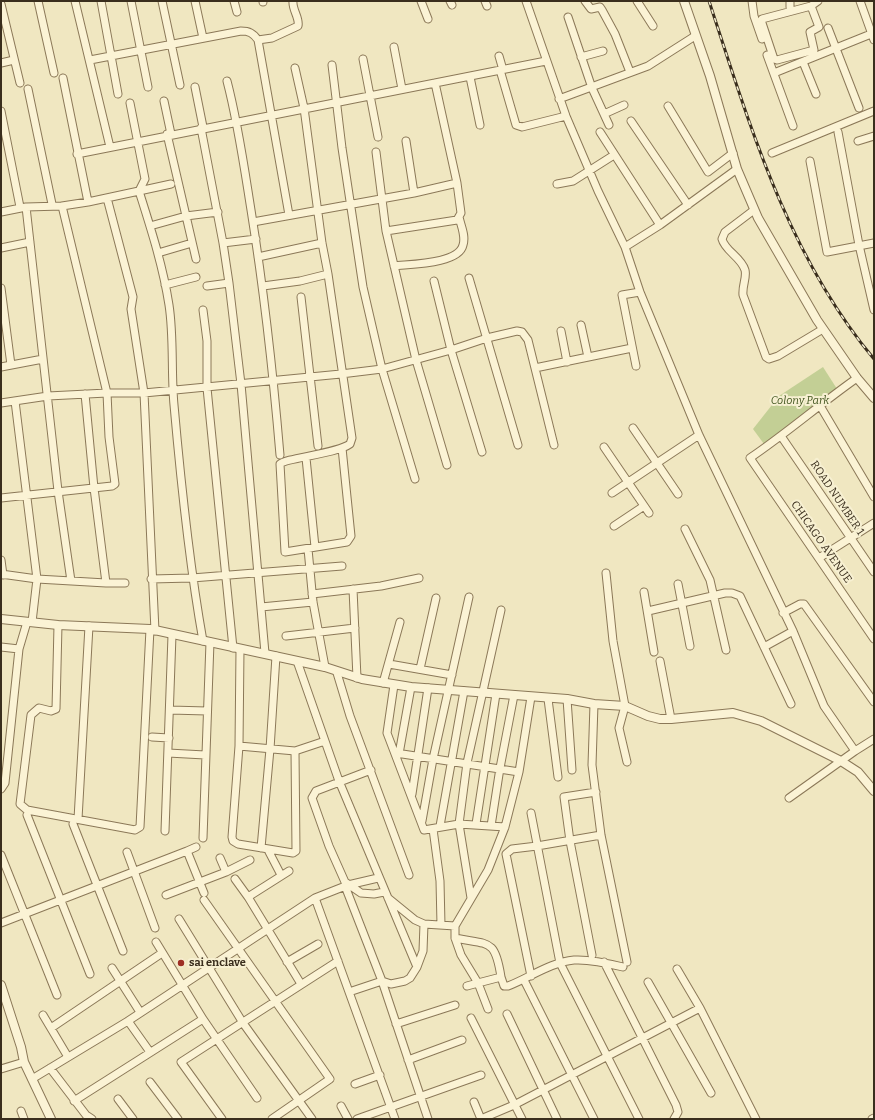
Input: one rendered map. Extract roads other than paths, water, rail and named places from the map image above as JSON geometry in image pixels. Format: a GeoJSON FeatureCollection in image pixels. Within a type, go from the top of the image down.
{"type":"FeatureCollection","features":[{"type":"Feature","properties":{"kind":"street"},"geometry":{"type":"LineString","coordinates":[[38,1],[54,73]]}},
{"type":"Feature","properties":{"kind":"street"},"geometry":{"type":"LineString","coordinates":[[75,1],[110,147]]}},
{"type":"Feature","properties":{"kind":"street"},"geometry":{"type":"LineString","coordinates":[[100,1],[118,94]]}},
{"type":"Feature","properties":{"kind":"street"},"geometry":{"type":"LineString","coordinates":[[131,1],[148,87]]}},
{"type":"Feature","properties":{"kind":"street"},"geometry":{"type":"LineString","coordinates":[[162,1],[180,85]]}},
{"type":"Feature","properties":{"kind":"street"},"geometry":{"type":"LineString","coordinates":[[195,1],[203,38]]}},
{"type":"Feature","properties":{"kind":"street"},"geometry":{"type":"LineString","coordinates":[[234,1],[237,12]]}},
{"type":"Feature","properties":{"kind":"street"},"geometry":{"type":"LineString","coordinates":[[258,40],[272,38],[298,26],[298,21],[293,9],[294,1]]}},
{"type":"Feature","properties":{"kind":"street"},"geometry":{"type":"LineString","coordinates":[[421,1],[428,19]]}},
{"type":"Feature","properties":{"kind":"street"},"geometry":{"type":"LineString","coordinates":[[526,1],[559,99],[589,170],[625,247],[640,292],[699,435],[793,632],[824,706],[855,752]]}},
{"type":"Feature","properties":{"kind":"street"},"geometry":{"type":"LineString","coordinates":[[585,1],[591,9],[600,7],[602,10],[615,34],[630,72]]}},
{"type":"Feature","properties":{"kind":"street"},"geometry":{"type":"LineString","coordinates":[[637,1],[653,26]]}},
{"type":"Feature","properties":{"kind":"street"},"geometry":{"type":"LineString","coordinates":[[684,1],[710,76],[737,169],[754,210],[795,284],[823,329],[857,378],[874,398]]}},
{"type":"Feature","properties":{"kind":"street"},"geometry":{"type":"LineString","coordinates":[[752,1],[754,16],[793,126]]}},
{"type":"Feature","properties":{"kind":"street"},"geometry":{"type":"LineString","coordinates":[[811,6],[819,27],[810,32],[814,50],[777,60],[774,59],[762,19],[811,6],[818,1]]}},
{"type":"Feature","properties":{"kind":"street"},"geometry":{"type":"LineString","coordinates":[[774,73],[836,48],[873,37],[860,1]]}},
{"type":"Feature","properties":{"kind":"street"},"geometry":{"type":"LineString","coordinates":[[1,4],[5,36],[14,60],[20,83]]}},
{"type":"Feature","properties":{"kind":"street"},"geometry":{"type":"LineString","coordinates":[[568,17],[592,88],[609,125]]}},
{"type":"Feature","properties":{"kind":"street"},"geometry":{"type":"LineString","coordinates":[[828,28],[859,108]]}},
{"type":"Feature","properties":{"kind":"street"},"geometry":{"type":"LineString","coordinates":[[90,60],[241,31],[249,32],[258,40],[289,215]]}},
{"type":"Feature","properties":{"kind":"street"},"geometry":{"type":"LineString","coordinates":[[559,99],[592,88],[656,62],[695,36]]}},
{"type":"Feature","properties":{"kind":"street"},"geometry":{"type":"LineString","coordinates":[[394,47],[402,89]]}},
{"type":"Feature","properties":{"kind":"street"},"geometry":{"type":"LineString","coordinates":[[581,57],[603,51]]}},
{"type":"Feature","properties":{"kind":"street"},"geometry":{"type":"LineString","coordinates":[[499,56],[501,70],[516,124],[522,127],[566,116]]}},
{"type":"Feature","properties":{"kind":"street"},"geometry":{"type":"LineString","coordinates":[[363,59],[378,137]]}},
{"type":"Feature","properties":{"kind":"street"},"geometry":{"type":"LineString","coordinates":[[1,63],[14,60]]}},
{"type":"Feature","properties":{"kind":"street"},"geometry":{"type":"LineString","coordinates":[[77,154],[169,134],[470,77],[546,61]]}},
{"type":"Feature","properties":{"kind":"street"},"geometry":{"type":"LineString","coordinates":[[803,62],[816,94]]}},
{"type":"Feature","properties":{"kind":"street"},"geometry":{"type":"LineString","coordinates":[[332,65],[338,102],[342,148],[363,287],[382,368],[415,479]]}},
{"type":"Feature","properties":{"kind":"street"},"geometry":{"type":"LineString","coordinates":[[295,68],[304,108],[317,211],[328,274],[352,438],[350,444],[342,448],[306,458],[284,460],[280,466],[284,550],[288,553],[347,542],[351,536],[342,448]]}},
{"type":"Feature","properties":{"kind":"street"},"geometry":{"type":"LineString","coordinates":[[470,77],[480,125]]}},
{"type":"Feature","properties":{"kind":"street"},"geometry":{"type":"LineString","coordinates":[[63,78],[77,154],[88,202]]}},
{"type":"Feature","properties":{"kind":"street"},"geometry":{"type":"LineString","coordinates":[[227,81],[237,121],[263,286],[274,380],[280,455]]}},
{"type":"Feature","properties":{"kind":"street"},"geometry":{"type":"LineString","coordinates":[[386,231],[454,222],[461,213],[457,184],[435,83]]}},
{"type":"Feature","properties":{"kind":"street"},"geometry":{"type":"LineString","coordinates":[[195,87],[224,243],[229,283],[241,384],[265,653]]}},
{"type":"Feature","properties":{"kind":"street"},"geometry":{"type":"LineString","coordinates":[[28,89],[52,204]]}},
{"type":"Feature","properties":{"kind":"street"},"geometry":{"type":"LineString","coordinates":[[164,101],[169,134],[196,258]]}},
{"type":"Feature","properties":{"kind":"street"},"geometry":{"type":"LineString","coordinates":[[130,103],[145,179],[138,191],[158,253],[170,306],[173,391],[192,578],[206,642],[207,711],[203,838]]}},
{"type":"Feature","properties":{"kind":"street"},"geometry":{"type":"LineString","coordinates":[[604,114],[624,105]]}},
{"type":"Feature","properties":{"kind":"street"},"geometry":{"type":"LineString","coordinates":[[668,106],[708,172],[733,153]]}},
{"type":"Feature","properties":{"kind":"street"},"geometry":{"type":"LineString","coordinates":[[1,111],[30,242],[58,491],[71,581]]}},
{"type":"Feature","properties":{"kind":"street"},"geometry":{"type":"LineString","coordinates":[[772,153],[874,111]]}},
{"type":"Feature","properties":{"kind":"street"},"geometry":{"type":"LineString","coordinates":[[631,121],[688,205]]}},
{"type":"Feature","properties":{"kind":"street"},"geometry":{"type":"LineString","coordinates":[[600,132],[660,225]]}},
{"type":"Feature","properties":{"kind":"street"},"geometry":{"type":"LineString","coordinates":[[838,132],[859,245],[871,286],[874,310]]}},
{"type":"Feature","properties":{"kind":"street"},"geometry":{"type":"LineString","coordinates":[[858,141],[874,136]]}},
{"type":"Feature","properties":{"kind":"street"},"geometry":{"type":"LineString","coordinates":[[406,142],[414,193]]}},
{"type":"Feature","properties":{"kind":"street"},"geometry":{"type":"LineString","coordinates":[[376,152],[386,231],[394,266],[416,360],[448,465]]}},
{"type":"Feature","properties":{"kind":"street"},"geometry":{"type":"LineString","coordinates":[[558,184],[573,181],[614,155]]}},
{"type":"Feature","properties":{"kind":"street"},"geometry":{"type":"LineString","coordinates":[[810,161],[827,252],[874,242]]}},
{"type":"Feature","properties":{"kind":"street"},"geometry":{"type":"LineString","coordinates":[[625,247],[660,225],[737,169]]}},
{"type":"Feature","properties":{"kind":"street"},"geometry":{"type":"LineString","coordinates":[[1,212],[23,207],[52,204],[62,206],[88,202],[171,184]]}},
{"type":"Feature","properties":{"kind":"street"},"geometry":{"type":"LineString","coordinates":[[253,222],[457,184]]}},
{"type":"Feature","properties":{"kind":"street"},"geometry":{"type":"LineString","coordinates":[[58,625],[56,709],[51,711],[39,708],[31,715],[20,804],[27,810],[75,822],[135,830],[140,827],[152,630],[144,393],[131,309],[133,297],[107,198]]}},
{"type":"Feature","properties":{"kind":"street"},"geometry":{"type":"LineString","coordinates":[[1,498],[112,486],[116,484],[109,437],[107,393],[62,206]]}},
{"type":"Feature","properties":{"kind":"street"},"geometry":{"type":"LineString","coordinates":[[754,210],[725,232],[722,239],[744,268],[746,276],[742,287],[743,294],[766,357],[769,359],[778,356],[823,329]]}},
{"type":"Feature","properties":{"kind":"street"},"geometry":{"type":"LineString","coordinates":[[150,226],[186,216],[218,212]]}},
{"type":"Feature","properties":{"kind":"street"},"geometry":{"type":"LineString","coordinates":[[394,266],[448,259],[456,256],[462,250],[464,242],[459,217]]}},
{"type":"Feature","properties":{"kind":"street"},"geometry":{"type":"LineString","coordinates":[[224,243],[256,239]]}},
{"type":"Feature","properties":{"kind":"street"},"geometry":{"type":"LineString","coordinates":[[1,248],[30,242]]}},
{"type":"Feature","properties":{"kind":"street"},"geometry":{"type":"LineString","coordinates":[[158,253],[192,243]]}},
{"type":"Feature","properties":{"kind":"street"},"geometry":{"type":"LineString","coordinates":[[258,257],[322,243]]}},
{"type":"Feature","properties":{"kind":"street"},"geometry":{"type":"LineString","coordinates":[[263,286],[300,281],[328,274]]}},
{"type":"Feature","properties":{"kind":"street"},"geometry":{"type":"LineString","coordinates":[[165,285],[196,277]]}},
{"type":"Feature","properties":{"kind":"street"},"geometry":{"type":"LineString","coordinates":[[469,278],[518,445]]}},
{"type":"Feature","properties":{"kind":"street"},"geometry":{"type":"LineString","coordinates":[[434,281],[451,350],[482,452]]}},
{"type":"Feature","properties":{"kind":"street"},"geometry":{"type":"LineString","coordinates":[[207,286],[229,283]]}},
{"type":"Feature","properties":{"kind":"street"},"geometry":{"type":"LineString","coordinates":[[1,288],[11,365]]}},
{"type":"Feature","properties":{"kind":"street"},"geometry":{"type":"LineString","coordinates":[[636,366],[622,295],[640,292]]}},
{"type":"Feature","properties":{"kind":"street"},"geometry":{"type":"LineString","coordinates":[[301,297],[318,446]]}},
{"type":"Feature","properties":{"kind":"street"},"geometry":{"type":"LineString","coordinates":[[203,310],[207,341],[207,388],[225,575],[236,649],[239,746],[232,837],[238,844],[291,854],[296,851],[295,751]]}},
{"type":"Feature","properties":{"kind":"street"},"geometry":{"type":"LineString","coordinates":[[581,325],[588,358]]}},
{"type":"Feature","properties":{"kind":"street"},"geometry":{"type":"LineString","coordinates":[[561,331],[567,362]]}},
{"type":"Feature","properties":{"kind":"street"},"geometry":{"type":"LineString","coordinates":[[1,403],[48,396],[173,391],[309,376],[342,374],[382,368],[451,350],[487,338],[522,332],[528,340],[536,368],[554,445]]}},
{"type":"Feature","properties":{"kind":"street"},"geometry":{"type":"LineString","coordinates":[[536,368],[632,348]]}},
{"type":"Feature","properties":{"kind":"street"},"geometry":{"type":"LineString","coordinates":[[1,366],[43,359]]}},
{"type":"Feature","properties":{"kind":"street"},"geometry":{"type":"LineString","coordinates":[[781,436],[819,404],[857,378]]}},
{"type":"Feature","properties":{"kind":"street"},"geometry":{"type":"LineString","coordinates":[[86,394],[94,488],[106,582]]}},
{"type":"Feature","properties":{"kind":"street"},"geometry":{"type":"LineString","coordinates":[[1,788],[5,783],[19,649],[30,622],[37,579],[15,401]]}},
{"type":"Feature","properties":{"kind":"street"},"geometry":{"type":"LineString","coordinates":[[819,404],[874,497]]}},
{"type":"Feature","properties":{"kind":"street"},"geometry":{"type":"LineString","coordinates":[[633,428],[678,494]]}},
{"type":"Feature","properties":{"kind":"street"},"geometry":{"type":"LineString","coordinates":[[612,493],[699,435]]}},
{"type":"Feature","properties":{"kind":"street","name":"CHICAGO AVENUE"},"geometry":{"type":"LineString","coordinates":[[781,436],[750,458],[820,558],[874,639]]}},
{"type":"Feature","properties":{"kind":"street","name":"ROAD NUMBER 1"},"geometry":{"type":"LineString","coordinates":[[781,436],[874,572]]}},
{"type":"Feature","properties":{"kind":"street"},"geometry":{"type":"LineString","coordinates":[[604,447],[649,513]]}},
{"type":"Feature","properties":{"kind":"street"},"geometry":{"type":"LineString","coordinates":[[306,458],[312,548],[310,569],[312,594],[324,667]]}},
{"type":"Feature","properties":{"kind":"street"},"geometry":{"type":"LineString","coordinates":[[614,526],[644,506]]}},
{"type":"Feature","properties":{"kind":"street"},"geometry":{"type":"LineString","coordinates":[[820,558],[874,523]]}},
{"type":"Feature","properties":{"kind":"street"},"geometry":{"type":"LineString","coordinates":[[685,529],[704,567],[714,595],[726,650]]}},
{"type":"Feature","properties":{"kind":"street"},"geometry":{"type":"LineString","coordinates":[[1,560],[2,575],[37,579],[125,583]]}},
{"type":"Feature","properties":{"kind":"street"},"geometry":{"type":"LineString","coordinates":[[151,579],[258,574],[342,566]]}},
{"type":"Feature","properties":{"kind":"street"},"geometry":{"type":"LineString","coordinates":[[606,573],[613,641],[625,706],[619,728],[627,762]]}},
{"type":"Feature","properties":{"kind":"street"},"geometry":{"type":"LineString","coordinates":[[312,594],[419,578]]}},
{"type":"Feature","properties":{"kind":"street"},"geometry":{"type":"LineString","coordinates":[[678,584],[690,646]]}},
{"type":"Feature","properties":{"kind":"street"},"geometry":{"type":"LineString","coordinates":[[353,589],[357,678]]}},
{"type":"Feature","properties":{"kind":"street"},"geometry":{"type":"LineString","coordinates":[[644,592],[654,652]]}},
{"type":"Feature","properties":{"kind":"street"},"geometry":{"type":"LineString","coordinates":[[648,611],[714,595],[732,593],[740,596],[791,704]]}},
{"type":"Feature","properties":{"kind":"street"},"geometry":{"type":"LineString","coordinates":[[422,821],[433,759],[469,596]]}},
{"type":"Feature","properties":{"kind":"street"},"geometry":{"type":"LineString","coordinates":[[420,669],[436,598]]}},
{"type":"Feature","properties":{"kind":"street"},"geometry":{"type":"LineString","coordinates":[[261,607],[313,602]]}},
{"type":"Feature","properties":{"kind":"street"},"geometry":{"type":"LineString","coordinates":[[783,613],[800,604],[804,604],[874,702]]}},
{"type":"Feature","properties":{"kind":"street"},"geometry":{"type":"LineString","coordinates":[[471,898],[459,824],[467,763],[501,610]]}},
{"type":"Feature","properties":{"kind":"street"},"geometry":{"type":"LineString","coordinates":[[1,619],[58,625],[152,630],[236,649],[265,653],[324,667],[337,673],[357,678],[394,685],[548,699],[567,699],[594,704],[625,706],[648,716],[671,719],[722,713],[746,715],[841,760],[858,772],[874,792]]}},
{"type":"Feature","properties":{"kind":"street"},"geometry":{"type":"LineString","coordinates":[[383,683],[400,622]]}},
{"type":"Feature","properties":{"kind":"street"},"geometry":{"type":"LineString","coordinates":[[90,626],[75,822],[97,885],[123,951]]}},
{"type":"Feature","properties":{"kind":"street"},"geometry":{"type":"LineString","coordinates":[[286,636],[355,628]]}},
{"type":"Feature","properties":{"kind":"street"},"geometry":{"type":"LineString","coordinates":[[764,647],[793,632]]}},
{"type":"Feature","properties":{"kind":"street"},"geometry":{"type":"LineString","coordinates":[[165,831],[172,635]]}},
{"type":"Feature","properties":{"kind":"street"},"geometry":{"type":"LineString","coordinates":[[1,647],[19,649]]}},
{"type":"Feature","properties":{"kind":"street"},"geometry":{"type":"LineString","coordinates":[[276,656],[265,849],[282,875]]}},
{"type":"Feature","properties":{"kind":"street"},"geometry":{"type":"LineString","coordinates":[[297,661],[339,781],[385,895],[417,967]]}},
{"type":"Feature","properties":{"kind":"street"},"geometry":{"type":"LineString","coordinates":[[660,661],[671,719]]}},
{"type":"Feature","properties":{"kind":"street"},"geometry":{"type":"LineString","coordinates":[[389,664],[452,675]]}},
{"type":"Feature","properties":{"kind":"street"},"geometry":{"type":"LineString","coordinates":[[337,673],[350,716],[409,875]]}},
{"type":"Feature","properties":{"kind":"street"},"geometry":{"type":"LineString","coordinates":[[394,685],[387,729],[422,821],[424,830],[440,826],[459,824],[505,827]]}},
{"type":"Feature","properties":{"kind":"street"},"geometry":{"type":"LineString","coordinates":[[397,753],[411,687]]}},
{"type":"Feature","properties":{"kind":"street"},"geometry":{"type":"LineString","coordinates":[[412,796],[428,688]]}},
{"type":"Feature","properties":{"kind":"street"},"geometry":{"type":"LineString","coordinates":[[440,826],[464,691]]}},
{"type":"Feature","properties":{"kind":"street"},"geometry":{"type":"LineString","coordinates":[[476,824],[496,694]]}},
{"type":"Feature","properties":{"kind":"street"},"geometry":{"type":"LineString","coordinates":[[491,826],[514,695]]}},
{"type":"Feature","properties":{"kind":"street"},"geometry":{"type":"LineString","coordinates":[[488,1010],[478,983],[466,964],[454,938],[455,926],[488,870],[505,827],[519,772],[531,697]]}},
{"type":"Feature","properties":{"kind":"street"},"geometry":{"type":"LineString","coordinates":[[548,699],[558,777]]}},
{"type":"Feature","properties":{"kind":"street"},"geometry":{"type":"LineString","coordinates":[[567,699],[572,770]]}},
{"type":"Feature","properties":{"kind":"street"},"geometry":{"type":"LineString","coordinates":[[454,938],[485,943],[494,948],[499,959],[501,977],[505,986],[528,978],[560,963],[578,960],[625,964],[601,835],[592,765],[594,704]]}},
{"type":"Feature","properties":{"kind":"street"},"geometry":{"type":"LineString","coordinates":[[170,710],[207,711]]}},
{"type":"Feature","properties":{"kind":"street"},"geometry":{"type":"LineString","coordinates":[[152,737],[169,738]]}},
{"type":"Feature","properties":{"kind":"street"},"geometry":{"type":"LineString","coordinates":[[789,798],[841,760],[874,740]]}},
{"type":"Feature","properties":{"kind":"street"},"geometry":{"type":"LineString","coordinates":[[239,746],[295,751],[325,741]]}},
{"type":"Feature","properties":{"kind":"street"},"geometry":{"type":"LineString","coordinates":[[168,753],[205,755]]}},
{"type":"Feature","properties":{"kind":"street"},"geometry":{"type":"LineString","coordinates":[[397,753],[519,772]]}},
{"type":"Feature","properties":{"kind":"street"},"geometry":{"type":"LineString","coordinates":[[371,770],[316,791],[312,798],[342,877],[347,885],[382,981],[428,1119]]}},
{"type":"Feature","properties":{"kind":"street"},"geometry":{"type":"LineString","coordinates":[[592,955],[570,841],[564,796],[596,792]]}},
{"type":"Feature","properties":{"kind":"street"},"geometry":{"type":"LineString","coordinates":[[532,813],[560,963],[639,1119]]}},
{"type":"Feature","properties":{"kind":"street"},"geometry":{"type":"LineString","coordinates":[[27,815],[90,974]]}},
{"type":"Feature","properties":{"kind":"street"},"geometry":{"type":"LineString","coordinates":[[432,829],[440,881],[441,925]]}},
{"type":"Feature","properties":{"kind":"street"},"geometry":{"type":"LineString","coordinates":[[594,1119],[571,1075],[528,978],[506,854],[512,849],[601,835]]}},
{"type":"Feature","properties":{"kind":"street"},"geometry":{"type":"LineString","coordinates":[[1,923],[196,847]]}},
{"type":"Feature","properties":{"kind":"street"},"geometry":{"type":"LineString","coordinates":[[187,850],[204,896],[238,948],[330,1079],[272,1119]]}},
{"type":"Feature","properties":{"kind":"street"},"geometry":{"type":"LineString","coordinates":[[127,852],[155,928]]}},
{"type":"Feature","properties":{"kind":"street"},"geometry":{"type":"LineString","coordinates":[[1,855],[57,995]]}},
{"type":"Feature","properties":{"kind":"street"},"geometry":{"type":"LineString","coordinates":[[220,858],[226,872]]}},
{"type":"Feature","properties":{"kind":"street"},"geometry":{"type":"LineString","coordinates":[[166,895],[226,872],[250,860]]}},
{"type":"Feature","properties":{"kind":"street"},"geometry":{"type":"LineString","coordinates":[[248,897],[289,871]]}},
{"type":"Feature","properties":{"kind":"street"},"geometry":{"type":"LineString","coordinates":[[32,1079],[128,1020],[315,898],[347,885],[378,878]]}},
{"type":"Feature","properties":{"kind":"street"},"geometry":{"type":"LineString","coordinates":[[236,879],[301,984]]}},
{"type":"Feature","properties":{"kind":"street"},"geometry":{"type":"LineString","coordinates":[[347,885],[362,893],[385,895],[415,920],[424,924],[455,926]]}},
{"type":"Feature","properties":{"kind":"street"},"geometry":{"type":"LineString","coordinates":[[315,898],[392,1107],[395,1119]]}},
{"type":"Feature","properties":{"kind":"street"},"geometry":{"type":"LineString","coordinates":[[179,919],[243,1023],[312,1119]]}},
{"type":"Feature","properties":{"kind":"street"},"geometry":{"type":"LineString","coordinates":[[349,992],[382,981],[391,984],[405,981],[410,978],[417,967],[423,951],[424,924]]}},
{"type":"Feature","properties":{"kind":"street"},"geometry":{"type":"LineString","coordinates":[[156,942],[203,1019],[257,1098]]}},
{"type":"Feature","properties":{"kind":"street"},"geometry":{"type":"LineString","coordinates":[[287,962],[318,944]]}},
{"type":"Feature","properties":{"kind":"street"},"geometry":{"type":"LineString","coordinates":[[51,1028],[162,953]]}},
{"type":"Feature","properties":{"kind":"street"},"geometry":{"type":"LineString","coordinates":[[222,1119],[181,1062],[338,961]]}},
{"type":"Feature","properties":{"kind":"street"},"geometry":{"type":"LineString","coordinates":[[604,962],[676,1105],[678,1112],[674,1119]]}},
{"type":"Feature","properties":{"kind":"street"},"geometry":{"type":"LineString","coordinates":[[112,968],[140,1012]]}},
{"type":"Feature","properties":{"kind":"street"},"geometry":{"type":"LineString","coordinates":[[677,969],[700,1008],[756,1119]]}},
{"type":"Feature","properties":{"kind":"street"},"geometry":{"type":"LineString","coordinates":[[468,986],[501,977]]}},
{"type":"Feature","properties":{"kind":"street"},"geometry":{"type":"LineString","coordinates":[[648,982],[711,1093]]}},
{"type":"Feature","properties":{"kind":"street"},"geometry":{"type":"LineString","coordinates":[[1,985],[5,1008],[24,1062],[51,1119]]}},
{"type":"Feature","properties":{"kind":"street"},"geometry":{"type":"LineString","coordinates":[[396,1024],[455,1005]]}},
{"type":"Feature","properties":{"kind":"street"},"geometry":{"type":"LineString","coordinates":[[474,1102],[481,1119],[514,1105],[700,1008]]}},
{"type":"Feature","properties":{"kind":"street"},"geometry":{"type":"LineString","coordinates":[[507,1014],[557,1119]]}},
{"type":"Feature","properties":{"kind":"street"},"geometry":{"type":"LineString","coordinates":[[43,1015],[68,1057]]}},
{"type":"Feature","properties":{"kind":"street"},"geometry":{"type":"LineString","coordinates":[[471,1018],[522,1119]]}},
{"type":"Feature","properties":{"kind":"street"},"geometry":{"type":"LineString","coordinates":[[74,1101],[203,1019]]}},
{"type":"Feature","properties":{"kind":"street"},"geometry":{"type":"LineString","coordinates":[[128,1020],[150,1052]]}},
{"type":"Feature","properties":{"kind":"street"},"geometry":{"type":"LineString","coordinates":[[408,1060],[462,1040]]}},
{"type":"Feature","properties":{"kind":"street"},"geometry":{"type":"LineString","coordinates":[[1,1069],[24,1062]]}},
{"type":"Feature","properties":{"kind":"street"},"geometry":{"type":"LineString","coordinates":[[50,1068],[86,1116],[92,1119]]}},
{"type":"Feature","properties":{"kind":"street"},"geometry":{"type":"LineString","coordinates":[[355,1084],[380,1075]]}},
{"type":"Feature","properties":{"kind":"street"},"geometry":{"type":"LineString","coordinates":[[360,1118],[480,1076]]}},
{"type":"Feature","properties":{"kind":"street"},"geometry":{"type":"LineString","coordinates":[[150,1082],[178,1119]]}},
{"type":"Feature","properties":{"kind":"street"},"geometry":{"type":"LineString","coordinates":[[118,1099],[133,1119]]}},
{"type":"Feature","properties":{"kind":"street"},"geometry":{"type":"LineString","coordinates":[[341,1106],[348,1119]]}},
{"type":"Feature","properties":{"kind":"street"},"geometry":{"type":"LineString","coordinates":[[21,1111],[24,1119]]}},
{"type":"Feature","properties":{"kind":"railway"},"geometry":{"type":"LineString","coordinates":[[709,1],[757,142],[795,233],[818,277],[844,319],[874,359]]}},
{"type":"Feature","properties":{"kind":"place","name":"sai enclave"},"geometry":{"type":"Point","coordinates":[181,963]}},
{"type":"Feature","properties":{"kind":"park label","name":"Colony Park"},"geometry":{"type":"Point","coordinates":[800,401]}}]}
